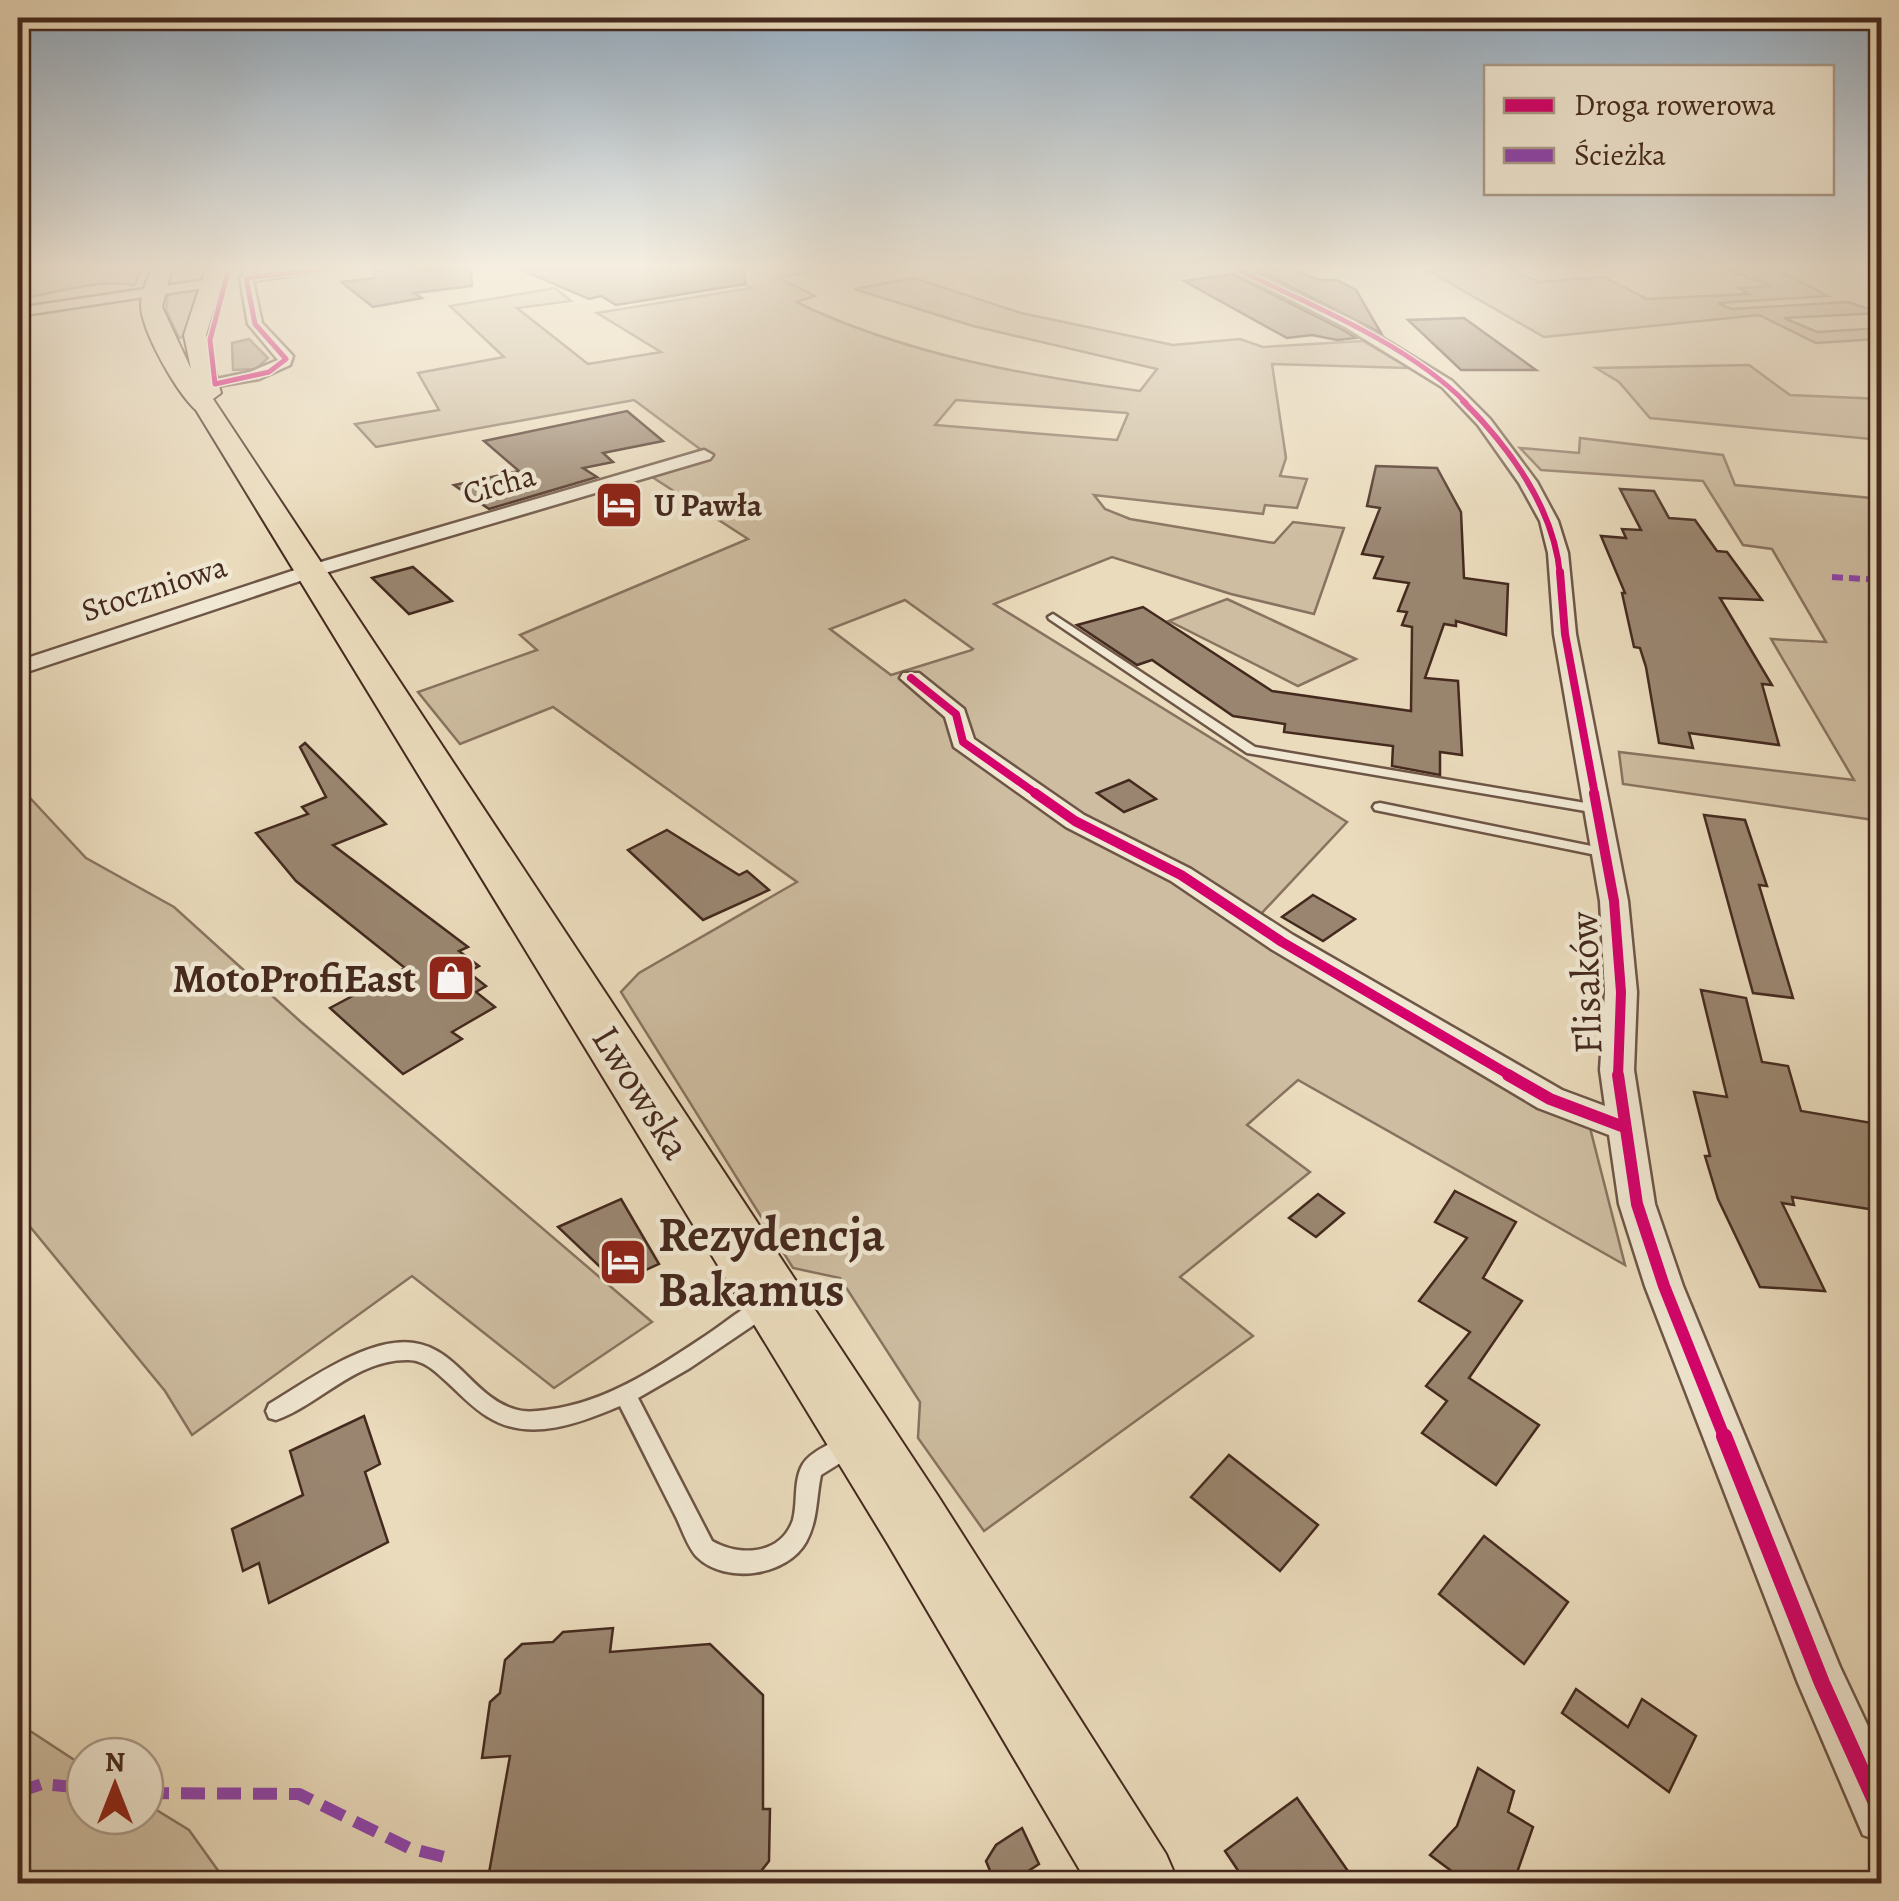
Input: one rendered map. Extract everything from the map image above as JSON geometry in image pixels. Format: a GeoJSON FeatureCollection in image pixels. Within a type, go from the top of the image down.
{"type":"FeatureCollection","features":[{"type":"Feature","properties":{"kind":"main road","name":"Lwowska"},"geometry":{"type":"LineString","coordinates":[[176,357],[862,1439],[1136,1884]]}},
{"type":"Feature","properties":{"kind":"main road","name":"Lwowska"},"geometry":{"type":"LineString","coordinates":[[197,357],[200,393]]}},
{"type":"Feature","properties":{"kind":"street"},"geometry":{"type":"LineString","coordinates":[[200,393],[262,374],[282,365],[284,357]]}},
{"type":"Feature","properties":{"kind":"street","name":"Flisaków"},"geometry":{"type":"LineString","coordinates":[[1403,357],[1447,384],[1484,422],[1528,482],[1549,521],[1558,552],[1565,634],[1606,852],[1621,992],[1617,1070],[1637,1204],[1664,1286],[1822,1683],[1882,1816]]}},
{"type":"Feature","properties":{"kind":"street","name":"Cicha"},"geometry":{"type":"LineString","coordinates":[[311,571],[704,455]]}},
{"type":"Feature","properties":{"kind":"street","name":"Stoczniowa"},"geometry":{"type":"LineString","coordinates":[[18,668],[311,571]]}},
{"type":"Feature","properties":{"kind":"street"},"geometry":{"type":"LineString","coordinates":[[910,678],[956,714],[963,742],[1075,821],[1181,875],[1282,942],[1550,1100],[1624,1127]]}},
{"type":"Feature","properties":{"kind":"lane"},"geometry":{"type":"LineString","coordinates":[[1053,618],[1251,750],[1596,809]]}},
{"type":"Feature","properties":{"kind":"lane"},"geometry":{"type":"LineString","coordinates":[[1380,807],[1606,852]]}},
{"type":"Feature","properties":{"kind":"lane"},"geometry":{"type":"LineString","coordinates":[[276,1411],[358,1362],[398,1352],[426,1354],[497,1414],[526,1421],[569,1414],[624,1394],[774,1301]]}},
{"type":"Feature","properties":{"kind":"lane"},"geometry":{"type":"LineString","coordinates":[[624,1394],[704,1549],[728,1563],[759,1562],[784,1550],[804,1518],[812,1468],[862,1439]]}},
{"type":"Feature","properties":{"kind":"shaded area"},"geometry":{"type":"Polygon","coordinates":[[[233,357],[268,358],[256,369],[233,370],[233,357]]]}},
{"type":"Feature","properties":{"kind":"shaded area"},"geometry":{"type":"Polygon","coordinates":[[[504,357],[579,357],[588,364],[632,357],[951,357],[1140,391],[1157,369],[1104,357],[1390,357],[1409,368],[1272,364],[1286,458],[1280,476],[1307,479],[1297,508],[1265,505],[1263,514],[1094,495],[1105,509],[1130,519],[1274,543],[1293,522],[1344,528],[1314,614],[1231,594],[1112,557],[994,604],[1347,822],[1260,915],[1589,1124],[1625,1265],[1298,1080],[1247,1125],[1310,1172],[1180,1277],[1253,1336],[984,1531],[918,1438],[920,1402],[840,1278],[793,1268],[621,992],[639,973],[797,882],[553,707],[460,744],[418,692],[537,650],[520,635],[748,539],[649,475],[704,452],[634,400],[376,447],[355,424],[439,410],[418,373],[504,357]],[[956,400],[935,425],[1117,440],[1127,413],[956,400]],[[905,600],[830,629],[891,675],[973,649],[905,600]]]}},
{"type":"Feature","properties":{"kind":"shaded area"},"geometry":{"type":"Polygon","coordinates":[[[1749,365],[1790,395],[1881,399],[1881,440],[1650,418],[1619,382],[1596,368],[1749,365]]]}},
{"type":"Feature","properties":{"kind":"shaded area"},"geometry":{"type":"Polygon","coordinates":[[[1580,438],[1723,455],[1735,485],[1881,499],[1881,821],[1623,784],[1619,752],[1854,780],[1771,639],[1826,642],[1772,549],[1743,545],[1703,481],[1541,470],[1520,448],[1579,453],[1580,438]]]}},
{"type":"Feature","properties":{"kind":"shaded area"},"geometry":{"type":"Polygon","coordinates":[[[1227,599],[1356,659],[1298,686],[1169,621],[1227,599]]]}},
{"type":"Feature","properties":{"kind":"shaded area"},"geometry":{"type":"Polygon","coordinates":[[[18,785],[86,858],[174,907],[301,1022],[652,1322],[554,1388],[412,1276],[192,1435],[165,1391],[18,1212],[18,785]]]}},
{"type":"Feature","properties":{"kind":"shaded area"},"geometry":{"type":"Polygon","coordinates":[[[18,1723],[65,1754],[65,1836],[165,1836],[165,1815],[189,1830],[227,1883],[18,1883],[18,1723]]]}},
{"type":"Feature","properties":{"kind":"building"},"geometry":{"type":"Polygon","coordinates":[[[1447,357],[1518,357],[1536,370],[1461,370],[1447,357]]]}},
{"type":"Feature","properties":{"kind":"building"},"geometry":{"type":"Polygon","coordinates":[[[627,411],[663,441],[603,453],[613,462],[583,468],[597,477],[489,509],[454,485],[519,471],[484,441],[627,411]]]}},
{"type":"Feature","properties":{"kind":"building"},"geometry":{"type":"Polygon","coordinates":[[[1376,466],[1437,468],[1461,512],[1464,578],[1508,584],[1506,635],[1456,621],[1456,626],[1444,624],[1425,678],[1458,681],[1462,755],[1440,752],[1440,775],[1392,766],[1393,746],[1284,732],[1285,724],[1233,716],[1152,660],[1137,665],[1077,625],[1143,607],[1272,691],[1411,711],[1412,627],[1402,625],[1407,612],[1398,611],[1409,583],[1374,578],[1383,557],[1362,554],[1380,508],[1367,506],[1376,466]]]}},
{"type":"Feature","properties":{"kind":"building"},"geometry":{"type":"Polygon","coordinates":[[[1620,489],[1654,491],[1669,518],[1695,520],[1717,551],[1727,552],[1762,600],[1720,598],[1772,685],[1762,684],[1779,745],[1689,733],[1693,748],[1659,743],[1646,667],[1640,648],[1634,647],[1625,593],[1601,536],[1626,538],[1622,529],[1641,530],[1620,489]]]}},
{"type":"Feature","properties":{"kind":"building"},"geometry":{"type":"Polygon","coordinates":[[[413,567],[452,601],[409,614],[372,578],[413,567]]]}},
{"type":"Feature","properties":{"kind":"building"},"geometry":{"type":"Polygon","coordinates":[[[305,743],[386,824],[333,845],[468,947],[459,951],[479,966],[468,972],[486,986],[476,992],[495,1007],[452,1032],[462,1039],[403,1074],[330,1008],[405,968],[296,881],[256,833],[308,814],[302,807],[326,797],[300,747],[305,743]]]}},
{"type":"Feature","properties":{"kind":"building"},"geometry":{"type":"Polygon","coordinates":[[[1129,780],[1156,799],[1124,812],[1097,793],[1129,780]]]}},
{"type":"Feature","properties":{"kind":"building"},"geometry":{"type":"Polygon","coordinates":[[[1704,815],[1745,820],[1767,886],[1759,885],[1793,998],[1753,993],[1704,815]]]}},
{"type":"Feature","properties":{"kind":"building"},"geometry":{"type":"Polygon","coordinates":[[[667,830],[739,875],[747,871],[769,890],[703,920],[628,850],[667,830]]]}},
{"type":"Feature","properties":{"kind":"building"},"geometry":{"type":"Polygon","coordinates":[[[1313,895],[1355,919],[1323,941],[1282,917],[1313,895]]]}},
{"type":"Feature","properties":{"kind":"building"},"geometry":{"type":"Polygon","coordinates":[[[1701,990],[1746,998],[1762,1062],[1788,1066],[1801,1111],[1872,1123],[1882,1151],[1882,1211],[1792,1197],[1794,1205],[1782,1203],[1825,1291],[1760,1287],[1718,1199],[1705,1156],[1710,1156],[1694,1092],[1727,1097],[1701,990]]]}},
{"type":"Feature","properties":{"kind":"building"},"geometry":{"type":"Polygon","coordinates":[[[1455,1191],[1516,1222],[1483,1278],[1522,1301],[1469,1378],[1539,1425],[1496,1485],[1422,1433],[1447,1401],[1426,1386],[1470,1332],[1419,1301],[1467,1238],[1435,1222],[1455,1191]]]}},
{"type":"Feature","properties":{"kind":"building"},"geometry":{"type":"Polygon","coordinates":[[[1318,1194],[1344,1213],[1316,1237],[1289,1218],[1318,1194]]]}},
{"type":"Feature","properties":{"kind":"building"},"geometry":{"type":"Polygon","coordinates":[[[621,1199],[659,1264],[617,1283],[558,1227],[621,1199]]]}},
{"type":"Feature","properties":{"kind":"building"},"geometry":{"type":"Polygon","coordinates":[[[364,1416],[380,1464],[365,1472],[388,1542],[269,1603],[259,1563],[243,1571],[232,1529],[303,1495],[290,1451],[364,1416]]]}},
{"type":"Feature","properties":{"kind":"building"},"geometry":{"type":"Polygon","coordinates":[[[1229,1455],[1318,1525],[1280,1571],[1191,1497],[1229,1455]]]}},
{"type":"Feature","properties":{"kind":"building"},"geometry":{"type":"Polygon","coordinates":[[[1484,1536],[1568,1602],[1524,1664],[1439,1594],[1484,1536]]]}},
{"type":"Feature","properties":{"kind":"building"},"geometry":{"type":"Polygon","coordinates":[[[613,1628],[610,1652],[710,1644],[763,1695],[763,1809],[770,1809],[769,1861],[751,1884],[487,1884],[510,1756],[482,1758],[490,1702],[500,1693],[505,1660],[522,1644],[553,1642],[563,1632],[613,1628]]]}},
{"type":"Feature","properties":{"kind":"building"},"geometry":{"type":"Polygon","coordinates":[[[1576,1689],[1628,1727],[1642,1699],[1696,1736],[1669,1792],[1562,1713],[1576,1689]]]}},
{"type":"Feature","properties":{"kind":"building"},"geometry":{"type":"Polygon","coordinates":[[[1478,1768],[1514,1791],[1508,1812],[1533,1827],[1513,1884],[1469,1884],[1430,1855],[1457,1826],[1478,1768]]]}},
{"type":"Feature","properties":{"kind":"building"},"geometry":{"type":"Polygon","coordinates":[[[1297,1798],[1357,1884],[1247,1884],[1225,1851],[1297,1798]]]}},
{"type":"Feature","properties":{"kind":"building"},"geometry":{"type":"Polygon","coordinates":[[[1022,1828],[1039,1864],[1013,1881],[993,1878],[986,1861],[996,1845],[1022,1828]]]}},
{"type":"Feature","properties":{"kind":"marked path"},"geometry":{"type":"LineString","coordinates":[[1832,577],[1882,580]]}},
{"type":"Feature","properties":{"kind":"marked path"},"geometry":{"type":"LineString","coordinates":[[18,1792],[42,1784],[65,1786]]}},
{"type":"Feature","properties":{"kind":"marked path"},"geometry":{"type":"LineString","coordinates":[[165,1794],[299,1794],[409,1848],[448,1858]]}},
{"type":"Feature","properties":{"kind":"cycle path"},"geometry":{"type":"LineString","coordinates":[[209,357],[215,384],[269,372],[286,359],[284,357]]}},
{"type":"Feature","properties":{"kind":"cycle path"},"geometry":{"type":"LineString","coordinates":[[1403,357],[1447,384],[1484,422],[1528,482],[1549,521],[1558,553],[1565,634],[1614,901],[1621,992],[1617,1070],[1637,1204],[1664,1286],[1822,1683],[1882,1816]]}},
{"type":"Feature","properties":{"kind":"cycle path"},"geometry":{"type":"LineString","coordinates":[[911,678],[956,714],[963,742],[1075,821],[1181,875],[1282,942],[1550,1099],[1624,1127]]}},
{"type":"Feature","properties":{"kind":"place","name":"U Pawła"},"geometry":{"type":"Point","coordinates":[619,505]}},
{"type":"Feature","properties":{"kind":"place","name":"MotoProfiEast"},"geometry":{"type":"Point","coordinates":[451,978]}},
{"type":"Feature","properties":{"kind":"place","name":"Rezydencja Bakamus"},"geometry":{"type":"Point","coordinates":[623,1262]}}]}
